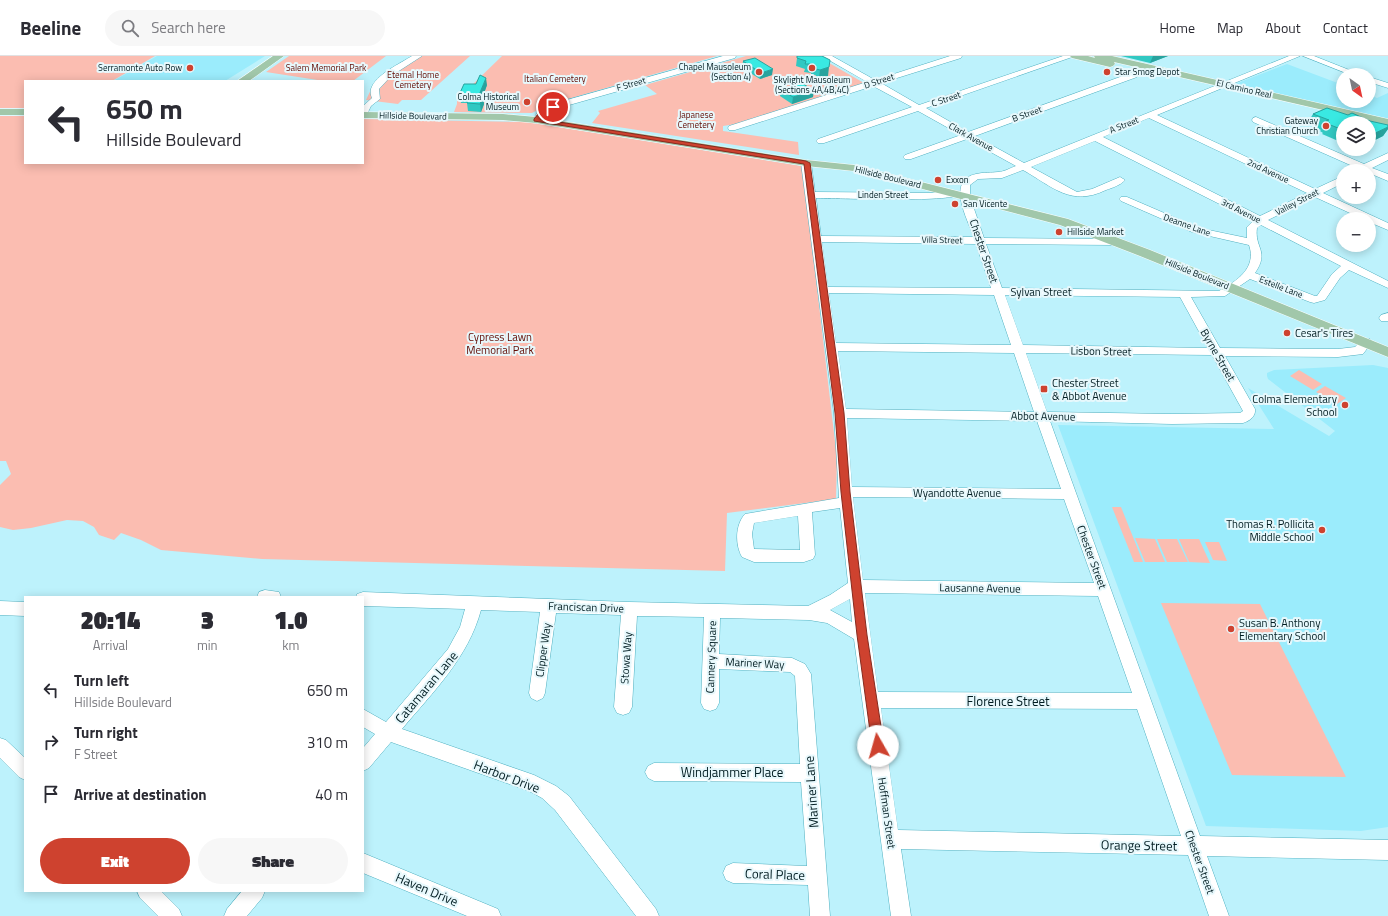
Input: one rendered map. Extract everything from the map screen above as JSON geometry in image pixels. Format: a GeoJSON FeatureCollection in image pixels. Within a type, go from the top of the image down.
{"type":"FeatureCollection","features":[{"type":"Feature","properties":{"kind":"main road"},"geometry":{"type":"LineString","coordinates":[[244,80],[280,56]]}},
{"type":"Feature","properties":{"kind":"main road","name":"El Camino Real"},"geometry":{"type":"LineString","coordinates":[[1075,56],[1140,68],[1336,117]]}},
{"type":"Feature","properties":{"kind":"main road","name":"El Camino Real"},"geometry":{"type":"LineString","coordinates":[[1100,56],[1140,68]]}},
{"type":"Feature","properties":{"kind":"main road","name":"El Camino Real"},"geometry":{"type":"LineString","coordinates":[[1219,87],[1388,122]]}},
{"type":"Feature","properties":{"kind":"main road"},"geometry":{"type":"LineString","coordinates":[[0,112],[24,112]]}},
{"type":"Feature","properties":{"kind":"main road","name":"Hillside Boulevard"},"geometry":{"type":"LineString","coordinates":[[364,113],[503,117],[536,120],[806,163],[854,168],[1064,222],[1388,352]]}},
{"type":"Feature","properties":{"kind":"main road"},"geometry":{"type":"LineString","coordinates":[[1376,126],[1388,129]]}},
{"type":"Feature","properties":{"kind":"street"},"geometry":{"type":"LineString","coordinates":[[364,113],[368,105],[376,99],[375,89],[384,78],[418,56]]}},
{"type":"Feature","properties":{"kind":"street","name":"F Street"},"geometry":{"type":"LineString","coordinates":[[536,120],[545,109],[732,56]]}},
{"type":"Feature","properties":{"kind":"street"},"geometry":{"type":"LineString","coordinates":[[829,58],[842,56]]}},
{"type":"Feature","properties":{"kind":"street","name":"D Street"},"geometry":{"type":"LineString","coordinates":[[732,128],[958,56]]}},
{"type":"Feature","properties":{"kind":"street","name":"C Street"},"geometry":{"type":"LineString","coordinates":[[821,141],[1071,56]]}},
{"type":"Feature","properties":{"kind":"street"},"geometry":{"type":"LineString","coordinates":[[1307,56],[1339,68]]}},
{"type":"Feature","properties":{"kind":"street","name":"A Street"},"geometry":{"type":"LineString","coordinates":[[960,196],[965,185],[970,180],[979,176],[1002,175],[1024,167],[1291,57]]}},
{"type":"Feature","properties":{"kind":"street","name":"Clark Avenue"},"geometry":{"type":"LineString","coordinates":[[829,58],[1077,196],[1084,196],[1120,180]]}},
{"type":"Feature","properties":{"kind":"street","name":"B Street"},"geometry":{"type":"LineString","coordinates":[[908,158],[1134,75],[1140,68]]}},
{"type":"Feature","properties":{"kind":"street"},"geometry":{"type":"LineString","coordinates":[[1376,82],[1388,86]]}},
{"type":"Feature","properties":{"kind":"street","name":"2nd Avenue"},"geometry":{"type":"LineString","coordinates":[[1149,116],[1388,227]]}},
{"type":"Feature","properties":{"kind":"street"},"geometry":{"type":"LineString","coordinates":[[1256,120],[1350,164]]}},
{"type":"Feature","properties":{"kind":"street","name":"3rd Avenue"},"geometry":{"type":"LineString","coordinates":[[1095,137],[1388,285]]}},
{"type":"Feature","properties":{"kind":"street"},"geometry":{"type":"LineString","coordinates":[[1371,164],[1388,156]]}},
{"type":"Feature","properties":{"kind":"street","name":"Hoffman Street"},"geometry":{"type":"LineString","coordinates":[[806,163],[840,413],[846,497],[862,635],[901,916]]}},
{"type":"Feature","properties":{"kind":"street"},"geometry":{"type":"LineString","coordinates":[[1376,174],[1388,178]]}},
{"type":"Feature","properties":{"kind":"street","name":"Valley Street"},"geometry":{"type":"LineString","coordinates":[[1260,220],[1336,182]]}},
{"type":"Feature","properties":{"kind":"street","name":"Linden Street"},"geometry":{"type":"LineString","coordinates":[[811,195],[960,196]]}},
{"type":"Feature","properties":{"kind":"street","name":"Chester Street"},"geometry":{"type":"LineString","coordinates":[[960,196],[980,241],[1219,916]]}},
{"type":"Feature","properties":{"kind":"street","name":"Deanne Lane"},"geometry":{"type":"LineString","coordinates":[[1124,199],[1196,230],[1253,243]]}},
{"type":"Feature","properties":{"kind":"street"},"geometry":{"type":"LineString","coordinates":[[1232,289],[1248,274],[1257,259],[1257,252],[1251,233],[1252,227],[1260,220]]}},
{"type":"Feature","properties":{"kind":"street","name":"Villa Street"},"geometry":{"type":"LineString","coordinates":[[817,239],[1116,242]]}},
{"type":"Feature","properties":{"kind":"street","name":"Estelle Lane"},"geometry":{"type":"LineString","coordinates":[[1248,274],[1314,300],[1321,298],[1336,276],[1348,265]]}},
{"type":"Feature","properties":{"kind":"street","name":"Sylvan Street"},"geometry":{"type":"LineString","coordinates":[[823,290],[1221,294],[1232,289]]}},
{"type":"Feature","properties":{"kind":"street","name":"Byrne Street"},"geometry":{"type":"LineString","coordinates":[[1184,293],[1250,410],[1246,416]]}},
{"type":"Feature","properties":{"kind":"street","name":"Lisbon Street"},"geometry":{"type":"LineString","coordinates":[[831,347],[1217,352],[1355,352],[1359,351],[1366,342]]}},
{"type":"Feature","properties":{"kind":"street","name":"Abbot Avenue"},"geometry":{"type":"LineString","coordinates":[[840,413],[1180,419],[1238,419],[1246,416]]}},
{"type":"Feature","properties":{"kind":"street","name":"Wyandotte Avenue"},"geometry":{"type":"LineString","coordinates":[[805,509],[808,555],[754,556],[747,553],[746,525],[748,520],[758,516],[805,509],[846,497],[1070,494]]}},
{"type":"Feature","properties":{"kind":"street","name":"Lausanne Avenue"},"geometry":{"type":"LineString","coordinates":[[856,586],[1104,590]]}},
{"type":"Feature","properties":{"kind":"street","name":"Franciscan Drive"},"geometry":{"type":"LineString","coordinates":[[809,613],[836,600],[856,586]]}},
{"type":"Feature","properties":{"kind":"street","name":"Franciscan Drive"},"geometry":{"type":"LineString","coordinates":[[364,600],[629,609],[809,613],[830,617],[862,635]]}},
{"type":"Feature","properties":{"kind":"street","name":"Catamaran Lane"},"geometry":{"type":"LineString","coordinates":[[364,761],[454,654],[468,629],[475,603]]}},
{"type":"Feature","properties":{"kind":"street","name":"Clipper Way"},"geometry":{"type":"LineString","coordinates":[[537,694],[549,606]]}},
{"type":"Feature","properties":{"kind":"street"},"geometry":{"type":"LineString","coordinates":[[0,608],[24,609]]}},
{"type":"Feature","properties":{"kind":"street","name":"Stowa Way"},"geometry":{"type":"LineString","coordinates":[[623,707],[629,609]]}},
{"type":"Feature","properties":{"kind":"street","name":"Cannery Square"},"geometry":{"type":"LineString","coordinates":[[710,703],[712,611]]}},
{"type":"Feature","properties":{"kind":"street","name":"Mariner Way"},"geometry":{"type":"LineString","coordinates":[[711,661],[783,664],[792,665],[799,669]]}},
{"type":"Feature","properties":{"kind":"street","name":"Mariner Lane"},"geometry":{"type":"LineString","coordinates":[[799,669],[803,674],[805,681],[804,691],[820,916]]}},
{"type":"Feature","properties":{"kind":"street","name":"Florence Street"},"geometry":{"type":"LineString","coordinates":[[872,700],[1143,701]]}},
{"type":"Feature","properties":{"kind":"street","name":"Harbor Drive"},"geometry":{"type":"LineString","coordinates":[[364,718],[388,733],[534,784],[549,792],[562,803],[649,916]]}},
{"type":"Feature","properties":{"kind":"street"},"geometry":{"type":"LineString","coordinates":[[0,746],[24,770]]}},
{"type":"Feature","properties":{"kind":"street","name":"Windjammer Place"},"geometry":{"type":"LineString","coordinates":[[654,772],[810,773]]}},
{"type":"Feature","properties":{"kind":"street","name":"Orange Street"},"geometry":{"type":"LineString","coordinates":[[890,840],[1388,850]]}},
{"type":"Feature","properties":{"kind":"street","name":"Haven Drive"},"geometry":{"type":"LineString","coordinates":[[364,863],[491,916]]}},
{"type":"Feature","properties":{"kind":"street","name":"Coral Place"},"geometry":{"type":"LineString","coordinates":[[733,873],[817,876]]}},
{"type":"Feature","properties":{"kind":"street"},"geometry":{"type":"LineString","coordinates":[[148,892],[172,916]]}},
{"type":"Feature","properties":{"kind":"street"},"geometry":{"type":"LineString","coordinates":[[234,916],[254,892]]}},
{"type":"Feature","properties":{"kind":"shaded area","name":"Serramonte Auto Row"},"geometry":{"type":"Polygon","coordinates":[[[157,56],[265,56],[227,80],[115,80],[157,56]]]}},
{"type":"Feature","properties":{"kind":"shaded area"},"geometry":{"type":"Polygon","coordinates":[[[1287,64],[1336,82],[1336,108],[1235,84],[1287,64]]]}},
{"type":"Feature","properties":{"kind":"shaded area"},"geometry":{"type":"Polygon","coordinates":[[[1388,93],[1388,120],[1337,108],[1376,108],[1376,98],[1388,93]]]}},
{"type":"Feature","properties":{"kind":"shaded area","name":"Susan B. Anthony Elementary School"},"geometry":{"type":"Polygon","coordinates":[[[1373,365],[1388,368],[1388,827],[1361,831],[1206,826],[1058,425],[1274,429],[1248,388],[1329,436],[1335,431],[1268,379],[1267,373],[1274,370],[1373,365]]]}},
{"type":"Feature","properties":{"kind":"green space"},"geometry":{"type":"Polygon","coordinates":[[[0,56],[155,56],[114,80],[24,80],[24,108],[0,108],[0,56]]]}},
{"type":"Feature","properties":{"kind":"green space","name":"Salem Memorial Park"},"geometry":{"type":"Polygon","coordinates":[[[289,56],[386,56],[354,80],[318,80],[266,72],[289,56]]]}},
{"type":"Feature","properties":{"kind":"green space","name":"Eternal Home Cemetery"},"geometry":{"type":"Polygon","coordinates":[[[415,56],[470,56],[421,100],[402,100],[398,104],[366,100],[374,83],[415,56]]]}},
{"type":"Feature","properties":{"kind":"green space","name":"Italian Cemetery"},"geometry":{"type":"Polygon","coordinates":[[[502,56],[717,56],[547,105],[532,113],[454,112],[457,101],[502,56]]]}},
{"type":"Feature","properties":{"kind":"green space","name":"Japanese Cemetery"},"geometry":{"type":"Polygon","coordinates":[[[746,56],[817,56],[864,83],[736,124],[723,126],[723,131],[798,142],[799,155],[592,123],[600,113],[598,111],[657,94],[645,85],[746,56]]]}},
{"type":"Feature","properties":{"kind":"green space","name":"Cypress Lawn Memorial Park"},"geometry":{"type":"Polygon","coordinates":[[[0,116],[24,116],[24,164],[364,164],[364,119],[526,122],[801,166],[803,168],[837,459],[836,499],[727,513],[725,571],[262,559],[161,550],[141,540],[121,533],[114,540],[99,535],[94,527],[83,521],[67,520],[31,528],[13,530],[0,527],[0,485],[11,474],[6,461],[0,461],[0,116]]]}},
{"type":"Feature","properties":{"kind":"green space"},"geometry":{"type":"Polygon","coordinates":[[[1299,370],[1322,384],[1313,390],[1290,376],[1299,370]]]}},
{"type":"Feature","properties":{"kind":"green space"},"geometry":{"type":"Polygon","coordinates":[[[1325,386],[1346,398],[1337,404],[1316,392],[1325,386]]]}},
{"type":"Feature","properties":{"kind":"green space"},"geometry":{"type":"Polygon","coordinates":[[[1112,507],[1121,507],[1143,562],[1134,562],[1112,507]]]}},
{"type":"Feature","properties":{"kind":"green space"},"geometry":{"type":"Polygon","coordinates":[[[1135,538],[1155,539],[1165,562],[1145,562],[1135,538]]]}},
{"type":"Feature","properties":{"kind":"green space"},"geometry":{"type":"Polygon","coordinates":[[[1157,539],[1177,539],[1188,562],[1167,562],[1157,539]]]}},
{"type":"Feature","properties":{"kind":"green space"},"geometry":{"type":"Polygon","coordinates":[[[1179,539],[1199,539],[1210,563],[1189,562],[1179,539]]]}},
{"type":"Feature","properties":{"kind":"green space"},"geometry":{"type":"Polygon","coordinates":[[[1205,542],[1219,542],[1227,561],[1213,560],[1205,542]]]}},
{"type":"Feature","properties":{"kind":"green space"},"geometry":{"type":"Polygon","coordinates":[[[1161,603],[1260,604],[1346,777],[1232,775],[1161,603]]]}},
{"type":"Feature","properties":{"kind":"building"},"geometry":{"type":"Polygon","coordinates":[[[797,56],[822,56],[830,60],[829,67],[820,70],[816,69],[816,67],[812,66],[812,64],[805,64],[806,61],[797,58],[797,56]]]}},
{"type":"Feature","properties":{"kind":"building"},"geometry":{"type":"Polygon","coordinates":[[[755,58],[773,69],[761,73],[743,61],[755,58]]]}},
{"type":"Feature","properties":{"kind":"building"},"geometry":{"type":"Polygon","coordinates":[[[480,75],[486,78],[479,95],[483,96],[480,104],[467,103],[471,95],[459,95],[464,84],[476,84],[480,75]]]}},
{"type":"Feature","properties":{"kind":"building"},"geometry":{"type":"Polygon","coordinates":[[[802,83],[814,91],[793,97],[781,90],[802,83]]]}},
{"type":"Feature","properties":{"kind":"building"},"geometry":{"type":"Polygon","coordinates":[[[1327,108],[1348,115],[1352,113],[1359,116],[1336,116],[1336,127],[1328,124],[1330,123],[1326,121],[1329,120],[1313,114],[1327,108]]]}},
{"type":"Feature","properties":{"kind":"building"},"geometry":{"type":"Polygon","coordinates":[[[1376,122],[1388,125],[1388,127],[1376,133],[1376,122]]]}},
{"type":"Feature","properties":{"kind":"place","name":"Serramonte Auto Row"},"geometry":{"type":"Point","coordinates":[190,68]}},
{"type":"Feature","properties":{"kind":"place","name":"Skylight Mausoleum (Sections 4A,4B,4C)"},"geometry":{"type":"Point","coordinates":[812,68]}},
{"type":"Feature","properties":{"kind":"place","name":"Chapel Mausoleum (Section 4)"},"geometry":{"type":"Point","coordinates":[759,72]}},
{"type":"Feature","properties":{"kind":"place","name":"Star Smog Depot"},"geometry":{"type":"Point","coordinates":[1107,72]}},
{"type":"Feature","properties":{"kind":"place","name":"Colma Historical Museum"},"geometry":{"type":"Point","coordinates":[527,102]}},
{"type":"Feature","properties":{"kind":"place","name":"Gateway Christian Church"},"geometry":{"type":"Point","coordinates":[1326,126]}},
{"type":"Feature","properties":{"kind":"place","name":"Exxon"},"geometry":{"type":"Point","coordinates":[938,180]}},
{"type":"Feature","properties":{"kind":"place","name":"San Vicente"},"geometry":{"type":"Point","coordinates":[955,204]}},
{"type":"Feature","properties":{"kind":"place","name":"Hillside Market"},"geometry":{"type":"Point","coordinates":[1059,232]}},
{"type":"Feature","properties":{"kind":"place","name":"Cesar's Tires"},"geometry":{"type":"Point","coordinates":[1287,333]}},
{"type":"Feature","properties":{"kind":"place","name":"Chester Street & Abbot Avenue"},"geometry":{"type":"Point","coordinates":[1044,389]}},
{"type":"Feature","properties":{"kind":"place","name":"Colma Elementary School"},"geometry":{"type":"Point","coordinates":[1345,405]}},
{"type":"Feature","properties":{"kind":"place","name":"Thomas R. Pollicita Middle School"},"geometry":{"type":"Point","coordinates":[1322,530]}},
{"type":"Feature","properties":{"kind":"place","name":"Susan B. Anthony Elementary School"},"geometry":{"type":"Point","coordinates":[1231,629]}},
{"type":"Feature","properties":{"kind":"route"},"geometry":{"type":"LineString","coordinates":[[553,107],[545,109],[536,120],[806,163],[840,413],[845,492],[862,635],[878,746]]}}]}
